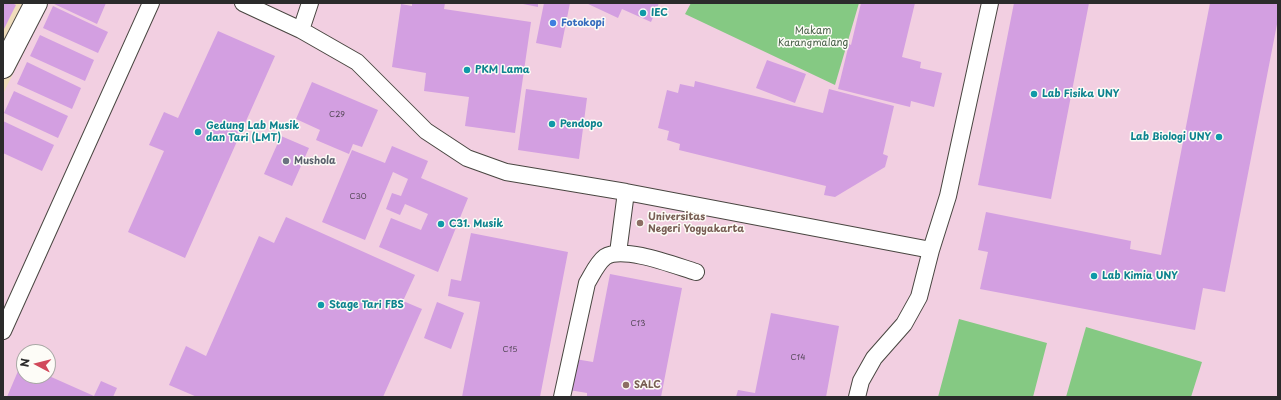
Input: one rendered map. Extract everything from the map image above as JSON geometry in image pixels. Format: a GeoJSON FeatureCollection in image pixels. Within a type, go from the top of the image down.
{"type":"FeatureCollection","features":[{"type":"Feature","properties":{"kind":"street"},"geometry":{"type":"LineString","coordinates":[[3,67],[36,3]]}},
{"type":"Feature","properties":{"kind":"lane"},"geometry":{"type":"LineString","coordinates":[[3,331],[151,3]]}},
{"type":"Feature","properties":{"kind":"lane"},"geometry":{"type":"LineString","coordinates":[[243,3],[301,30],[357,62],[426,131],[467,158],[506,172],[626,192],[931,250]]}},
{"type":"Feature","properties":{"kind":"lane"},"geometry":{"type":"LineString","coordinates":[[301,30],[310,3]]}},
{"type":"Feature","properties":{"kind":"lane"},"geometry":{"type":"LineString","coordinates":[[857,397],[861,381],[874,358],[904,324],[919,297],[931,250],[948,196],[990,3]]}},
{"type":"Feature","properties":{"kind":"lane"},"geometry":{"type":"LineString","coordinates":[[618,253],[626,192]]}},
{"type":"Feature","properties":{"kind":"lane"},"geometry":{"type":"LineString","coordinates":[[562,397],[587,283],[605,257],[618,253],[641,256],[696,272]]}},
{"type":"Feature","properties":{"kind":"shaded area","name":"Universitas Negeri Yogyakarta"},"geometry":{"type":"Polygon","coordinates":[[[48,3],[1278,3],[1278,397],[3,397],[3,94],[48,3]]]}},
{"type":"Feature","properties":{"kind":"green space","name":"Makam Karangmalang"},"geometry":{"type":"Polygon","coordinates":[[[691,3],[859,3],[835,85],[685,14],[691,3]]]}},
{"type":"Feature","properties":{"kind":"green space"},"geometry":{"type":"Polygon","coordinates":[[[959,319],[1047,343],[1033,397],[938,397],[959,319]]]}},
{"type":"Feature","properties":{"kind":"green space"},"geometry":{"type":"Polygon","coordinates":[[[1086,327],[1202,362],[1191,397],[1066,397],[1086,327]]]}},
{"type":"Feature","properties":{"kind":"building"},"geometry":{"type":"Polygon","coordinates":[[[3,3],[12,3],[16,5],[3,31],[3,3]]]}},
{"type":"Feature","properties":{"kind":"building"},"geometry":{"type":"Polygon","coordinates":[[[52,3],[106,3],[97,24],[52,3]]]}},
{"type":"Feature","properties":{"kind":"building","name":"PKM Lama"},"geometry":{"type":"Polygon","coordinates":[[[412,3],[445,3],[444,9],[531,22],[515,133],[465,126],[469,97],[424,91],[426,73],[392,67],[401,4],[412,6],[412,3]]]}},
{"type":"Feature","properties":{"kind":"building"},"geometry":{"type":"Polygon","coordinates":[[[518,3],[538,3],[538,7],[518,3]]]}},
{"type":"Feature","properties":{"kind":"building","name":"Fotokopi"},"geometry":{"type":"Polygon","coordinates":[[[544,3],[570,3],[561,48],[536,43],[544,3]]]}},
{"type":"Feature","properties":{"kind":"building","name":"IEC"},"geometry":{"type":"Polygon","coordinates":[[[586,3],[659,3],[651,22],[622,9],[618,18],[586,3]]]}},
{"type":"Feature","properties":{"kind":"building"},"geometry":{"type":"Polygon","coordinates":[[[861,3],[915,3],[902,57],[921,62],[920,68],[942,73],[934,107],[911,101],[910,107],[838,89],[861,3]]]}},
{"type":"Feature","properties":{"kind":"building","name":"Lab Fisika UNY"},"geometry":{"type":"Polygon","coordinates":[[[1014,3],[1089,3],[1051,199],[978,185],[1014,3]]]}},
{"type":"Feature","properties":{"kind":"building"},"geometry":{"type":"Polygon","coordinates":[[[1210,3],[1278,3],[1278,19],[1225,292],[1203,288],[1195,330],[980,289],[988,252],[978,250],[986,212],[1131,241],[1130,249],[1161,255],[1210,3]]]}},
{"type":"Feature","properties":{"kind":"building"},"geometry":{"type":"Polygon","coordinates":[[[53,6],[108,32],[98,53],[43,28],[53,6]]]}},
{"type":"Feature","properties":{"kind":"building","name":"Gedung Lab Musik dan Tari (LMT)"},"geometry":{"type":"Polygon","coordinates":[[[218,31],[275,56],[185,258],[128,232],[164,151],[149,145],[164,112],[178,118],[218,31]]]}},
{"type":"Feature","properties":{"kind":"building"},"geometry":{"type":"Polygon","coordinates":[[[40,35],[94,60],[85,81],[30,56],[40,35]]]}},
{"type":"Feature","properties":{"kind":"building"},"geometry":{"type":"Polygon","coordinates":[[[767,60],[806,74],[795,103],[756,88],[767,60]]]}},
{"type":"Feature","properties":{"kind":"building"},"geometry":{"type":"Polygon","coordinates":[[[27,62],[81,88],[72,109],[17,84],[27,62]]]}},
{"type":"Feature","properties":{"kind":"building"},"geometry":{"type":"Polygon","coordinates":[[[695,81],[823,113],[829,89],[894,106],[883,154],[888,156],[885,167],[835,197],[824,195],[826,186],[679,150],[680,144],[667,140],[669,131],[658,128],[667,90],[678,93],[680,84],[694,87],[695,81]]]}},
{"type":"Feature","properties":{"kind":"building"},"geometry":{"type":"Polygon","coordinates":[[[312,82],[378,110],[362,147],[353,144],[349,154],[316,140],[320,130],[296,119],[312,82]]]}},
{"type":"Feature","properties":{"kind":"building","name":"Pendopo"},"geometry":{"type":"Polygon","coordinates":[[[526,89],[587,98],[579,159],[518,150],[526,89]]]}},
{"type":"Feature","properties":{"kind":"building"},"geometry":{"type":"Polygon","coordinates":[[[14,91],[68,116],[58,138],[4,113],[14,91]]]}},
{"type":"Feature","properties":{"kind":"building"},"geometry":{"type":"Polygon","coordinates":[[[3,121],[54,145],[42,171],[3,153],[3,121]]]}},
{"type":"Feature","properties":{"kind":"building","name":"Mushola"},"geometry":{"type":"Polygon","coordinates":[[[281,136],[309,148],[292,186],[264,174],[281,136]]]}},
{"type":"Feature","properties":{"kind":"building"},"geometry":{"type":"Polygon","coordinates":[[[392,146],[428,161],[421,178],[468,198],[438,272],[379,247],[391,218],[421,230],[428,214],[405,204],[400,215],[386,209],[392,193],[401,196],[408,179],[393,172],[365,240],[322,222],[352,150],[385,163],[392,146]]]}},
{"type":"Feature","properties":{"kind":"building","name":"Stage Tari FBS"},"geometry":{"type":"Polygon","coordinates":[[[286,217],[415,275],[403,301],[422,309],[383,397],[197,397],[169,385],[186,346],[206,356],[259,236],[274,243],[286,217]]]}},
{"type":"Feature","properties":{"kind":"building"},"geometry":{"type":"Polygon","coordinates":[[[471,233],[568,252],[540,397],[462,397],[480,302],[448,296],[451,279],[461,281],[471,233]]]}},
{"type":"Feature","properties":{"kind":"building"},"geometry":{"type":"Polygon","coordinates":[[[610,274],[682,288],[661,397],[587,397],[587,393],[569,390],[575,359],[593,362],[610,274]]]}},
{"type":"Feature","properties":{"kind":"building"},"geometry":{"type":"Polygon","coordinates":[[[437,302],[464,313],[451,349],[424,338],[437,302]]]}},
{"type":"Feature","properties":{"kind":"building"},"geometry":{"type":"Polygon","coordinates":[[[771,313],[839,326],[826,397],[736,397],[738,390],[755,393],[771,313]]]}},
{"type":"Feature","properties":{"kind":"building"},"geometry":{"type":"Polygon","coordinates":[[[16,376],[16,384],[56,384],[56,379],[94,396],[101,381],[117,388],[113,397],[7,397],[16,376]]]}},
{"type":"Feature","properties":{"kind":"place","name":"IEC"},"geometry":{"type":"Point","coordinates":[643,13]}},
{"type":"Feature","properties":{"kind":"place","name":"Fotokopi"},"geometry":{"type":"Point","coordinates":[553,23]}},
{"type":"Feature","properties":{"kind":"place","name":"PKM Lama"},"geometry":{"type":"Point","coordinates":[467,70]}},
{"type":"Feature","properties":{"kind":"place","name":"Lab Fisika UNY"},"geometry":{"type":"Point","coordinates":[1034,94]}},
{"type":"Feature","properties":{"kind":"place","name":"Pendopo"},"geometry":{"type":"Point","coordinates":[552,124]}},
{"type":"Feature","properties":{"kind":"place","name":"Gedung Lab Musik dan Tari (LMT)"},"geometry":{"type":"Point","coordinates":[198,132]}},
{"type":"Feature","properties":{"kind":"place","name":"Lab Biologi UNY"},"geometry":{"type":"Point","coordinates":[1219,137]}},
{"type":"Feature","properties":{"kind":"place","name":"Mushola"},"geometry":{"type":"Point","coordinates":[286,161]}},
{"type":"Feature","properties":{"kind":"place","name":"Universitas Negeri Yogyakarta"},"geometry":{"type":"Point","coordinates":[640,223]}},
{"type":"Feature","properties":{"kind":"place","name":"C31. Musik"},"geometry":{"type":"Point","coordinates":[441,224]}},
{"type":"Feature","properties":{"kind":"place","name":"Lab Kimia UNY"},"geometry":{"type":"Point","coordinates":[1094,276]}},
{"type":"Feature","properties":{"kind":"place","name":"Stage Tari FBS"},"geometry":{"type":"Point","coordinates":[321,305]}},
{"type":"Feature","properties":{"kind":"place","name":"SALC"},"geometry":{"type":"Point","coordinates":[626,385]}}]}
